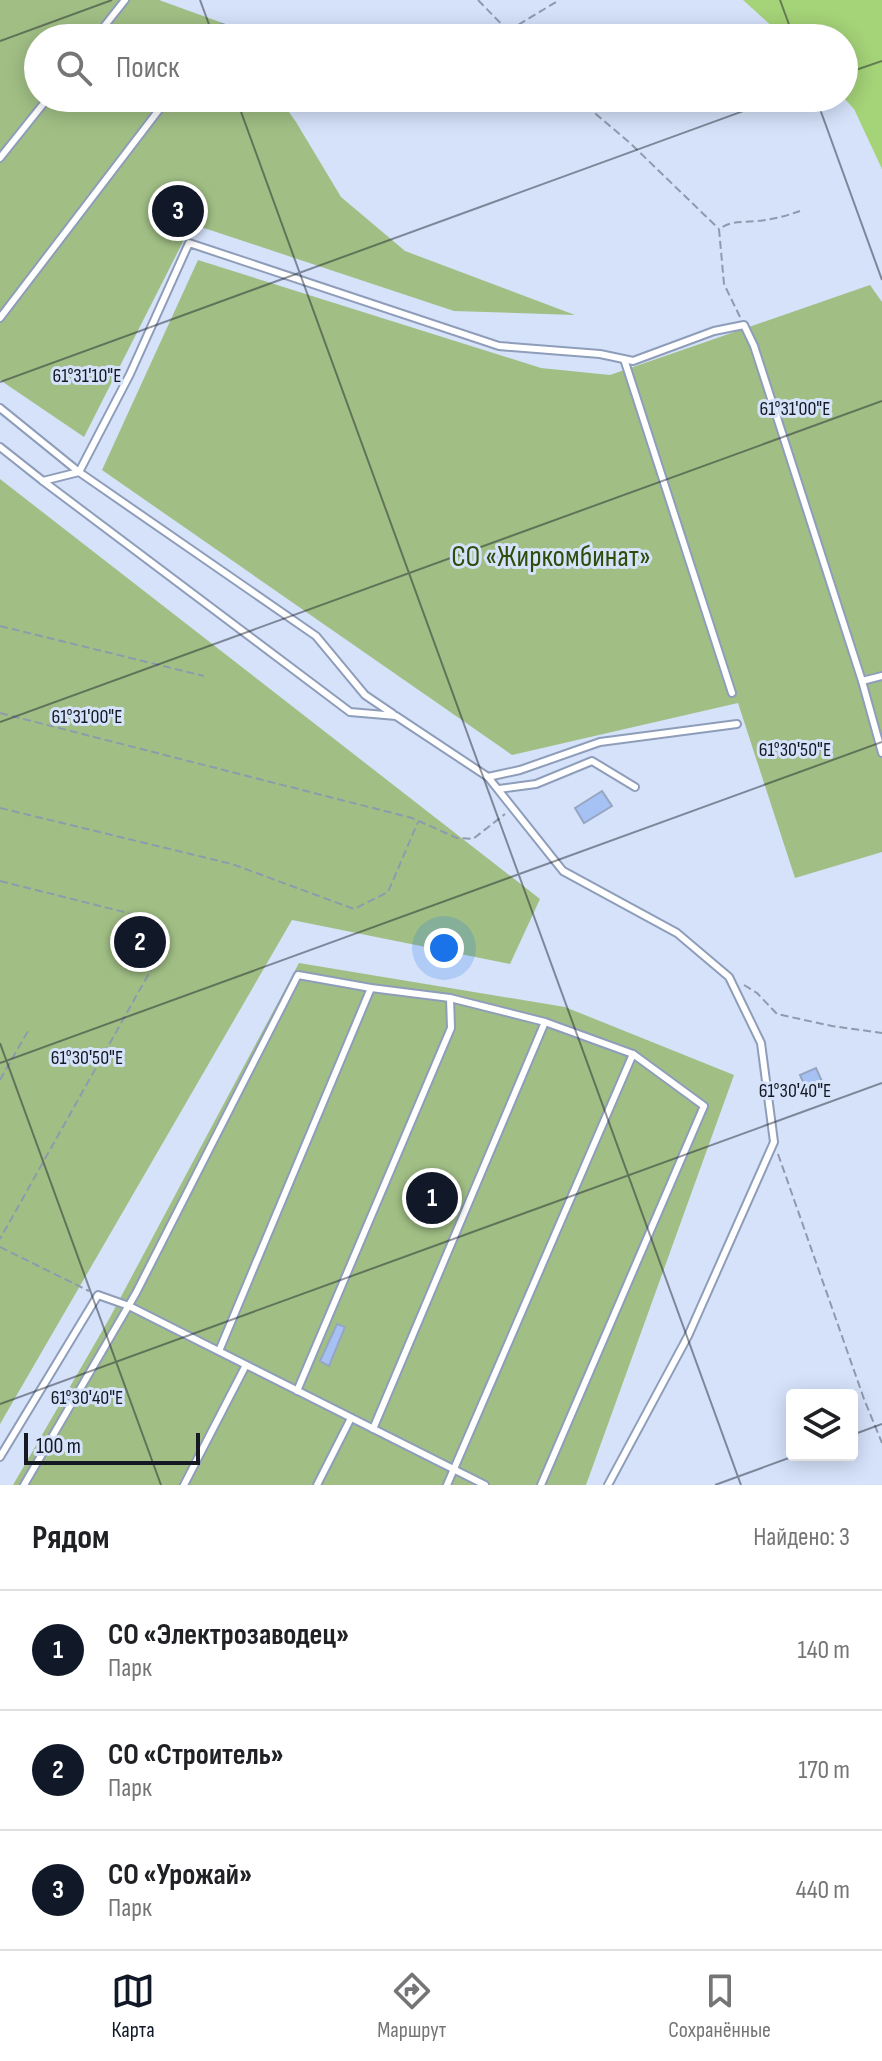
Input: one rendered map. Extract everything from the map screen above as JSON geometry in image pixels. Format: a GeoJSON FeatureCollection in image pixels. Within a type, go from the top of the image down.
{"type":"FeatureCollection","features":[{"type":"Feature","properties":{"kind":"lane"},"geometry":{"type":"LineString","coordinates":[[106,24],[125,0]]}},
{"type":"Feature","properties":{"kind":"lane"},"geometry":{"type":"LineString","coordinates":[[0,158],[37,112]]}},
{"type":"Feature","properties":{"kind":"lane"},"geometry":{"type":"LineString","coordinates":[[0,318],[157,112]]}},
{"type":"Feature","properties":{"kind":"lane"},"geometry":{"type":"LineString","coordinates":[[43,481],[79,472],[130,374],[189,243],[499,346],[600,354],[633,361],[714,331],[744,325],[754,346],[862,681],[882,753]]}},
{"type":"Feature","properties":{"kind":"lane"},"geometry":{"type":"LineString","coordinates":[[624,359],[732,693]]}},
{"type":"Feature","properties":{"kind":"lane"},"geometry":{"type":"LineString","coordinates":[[0,408],[79,472],[316,636],[365,695],[488,777],[563,871],[677,933],[729,977],[761,1043],[774,1142],[688,1336],[608,1485]]}},
{"type":"Feature","properties":{"kind":"lane"},"geometry":{"type":"LineString","coordinates":[[0,447],[350,712],[396,716]]}},
{"type":"Feature","properties":{"kind":"lane"},"geometry":{"type":"LineString","coordinates":[[862,681],[882,676]]}},
{"type":"Feature","properties":{"kind":"lane"},"geometry":{"type":"LineString","coordinates":[[488,777],[520,770],[600,742],[737,724]]}},
{"type":"Feature","properties":{"kind":"lane"},"geometry":{"type":"LineString","coordinates":[[499,789],[536,784],[592,761],[635,787]]}},
{"type":"Feature","properties":{"kind":"lane"},"geometry":{"type":"LineString","coordinates":[[24,1485],[129,1306],[298,975],[450,998],[545,1022],[633,1054],[704,1106],[541,1485]]}},
{"type":"Feature","properties":{"kind":"lane"},"geometry":{"type":"LineString","coordinates":[[219,1351],[371,988]]}},
{"type":"Feature","properties":{"kind":"lane"},"geometry":{"type":"LineString","coordinates":[[297,1391],[451,1028],[450,998]]}},
{"type":"Feature","properties":{"kind":"lane"},"geometry":{"type":"LineString","coordinates":[[373,1429],[545,1022]]}},
{"type":"Feature","properties":{"kind":"lane"},"geometry":{"type":"LineString","coordinates":[[447,1485],[633,1054]]}},
{"type":"Feature","properties":{"kind":"lane"},"geometry":{"type":"LineString","coordinates":[[0,1457],[98,1295],[129,1306],[485,1485]]}},
{"type":"Feature","properties":{"kind":"lane"},"geometry":{"type":"LineString","coordinates":[[184,1485],[246,1365]]}},
{"type":"Feature","properties":{"kind":"lane"},"geometry":{"type":"LineString","coordinates":[[317,1485],[351,1418]]}},
{"type":"Feature","properties":{"kind":"path"},"geometry":{"type":"LineString","coordinates":[[478,0],[501,24]]}},
{"type":"Feature","properties":{"kind":"path"},"geometry":{"type":"LineString","coordinates":[[520,24],[556,2]]}},
{"type":"Feature","properties":{"kind":"path"},"geometry":{"type":"LineString","coordinates":[[593,112],[719,229],[724,284],[744,325]]}},
{"type":"Feature","properties":{"kind":"path"},"geometry":{"type":"LineString","coordinates":[[719,229],[730,222],[755,222],[800,211]]}},
{"type":"Feature","properties":{"kind":"path"},"geometry":{"type":"LineString","coordinates":[[0,626],[204,676]]}},
{"type":"Feature","properties":{"kind":"path"},"geometry":{"type":"LineString","coordinates":[[0,713],[419,821],[457,838],[473,839],[513,807]]}},
{"type":"Feature","properties":{"kind":"path"},"geometry":{"type":"LineString","coordinates":[[0,808],[232,864],[354,909],[388,892],[419,821]]}},
{"type":"Feature","properties":{"kind":"path"},"geometry":{"type":"LineString","coordinates":[[0,881],[128,913],[157,959],[0,1239]]}},
{"type":"Feature","properties":{"kind":"path"},"geometry":{"type":"LineString","coordinates":[[729,977],[757,993],[777,1014],[882,1033]]}},
{"type":"Feature","properties":{"kind":"path"},"geometry":{"type":"LineString","coordinates":[[0,1080],[28,1031]]}},
{"type":"Feature","properties":{"kind":"path"},"geometry":{"type":"LineString","coordinates":[[774,1142],[882,1443]]}},
{"type":"Feature","properties":{"kind":"path"},"geometry":{"type":"LineString","coordinates":[[0,1247],[98,1295]]}},
{"type":"Feature","properties":{"kind":"green space"},"geometry":{"type":"Polygon","coordinates":[[[0,0],[159,0],[225,24],[24,24],[24,112],[289,112],[341,197],[405,251],[575,315],[454,311],[192,224],[84,437],[0,380],[0,0]]]}},
{"type":"Feature","properties":{"kind":"green space","name":"СО «Жиркомбинат»"},"geometry":{"type":"Polygon","coordinates":[[[198,260],[541,368],[610,375],[870,285],[882,302],[882,852],[795,878],[738,703],[512,755],[102,470],[198,260]]]}},
{"type":"Feature","properties":{"kind":"green space"},"geometry":{"type":"Polygon","coordinates":[[[0,479],[540,899],[510,964],[292,920],[0,1424],[0,479]]]}},
{"type":"Feature","properties":{"kind":"green space"},"geometry":{"type":"Polygon","coordinates":[[[299,963],[565,1007],[734,1075],[586,1485],[13,1485],[108,1321],[299,963]]]}},
{"type":"Feature","properties":{"kind":"shaded area"},"geometry":{"type":"Polygon","coordinates":[[[743,0],[882,0],[882,169],[855,112],[858,112],[858,24],[770,24],[743,0]]]}},
{"type":"Feature","properties":{"kind":"building"},"geometry":{"type":"Polygon","coordinates":[[[602,791],[612,806],[584,823],[575,808],[602,791]]]}},
{"type":"Feature","properties":{"kind":"building"},"geometry":{"type":"Polygon","coordinates":[[[816,1068],[824,1086],[808,1093],[800,1075],[816,1068]]]}},
{"type":"Feature","properties":{"kind":"building"},"geometry":{"type":"Polygon","coordinates":[[[337,1324],[345,1327],[329,1366],[320,1361],[337,1324]]]}},
{"type":"Feature","properties":{"kind":"place","name":"СО «Урожай»"},"geometry":{"type":"Point","coordinates":[178,211]}},
{"type":"Feature","properties":{"kind":"place","name":"СО «Строитель»"},"geometry":{"type":"Point","coordinates":[140,942]}},
{"type":"Feature","properties":{"kind":"place","name":"СО «Электрозаводец»"},"geometry":{"type":"Point","coordinates":[432,1198]}}]}
